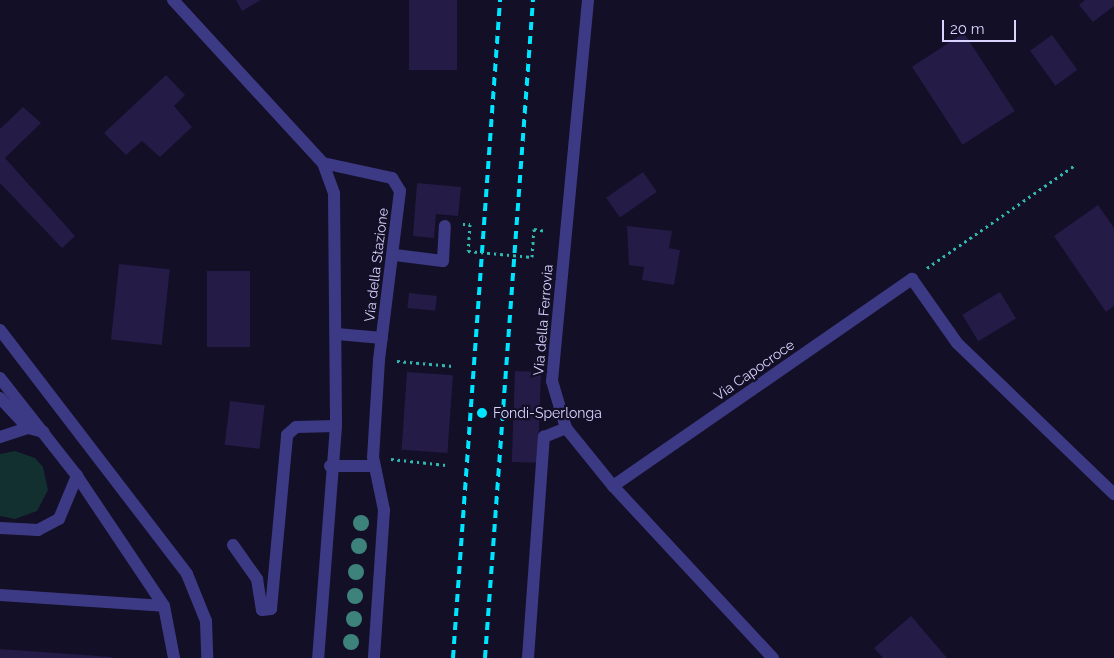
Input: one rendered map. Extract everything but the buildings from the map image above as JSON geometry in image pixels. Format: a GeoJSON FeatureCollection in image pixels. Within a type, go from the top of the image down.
{"type":"FeatureCollection","features":[{"type":"Feature","properties":{"kind":"street"},"geometry":{"type":"LineString","coordinates":[[173,0],[323,163],[334,193],[337,334],[336,426],[330,466],[318,658]]}},
{"type":"Feature","properties":{"kind":"street","name":"Via della Ferrovia"},"geometry":{"type":"LineString","coordinates":[[566,428],[552,381],[588,0]]}},
{"type":"Feature","properties":{"kind":"street","name":"Via della Stazione"},"geometry":{"type":"LineString","coordinates":[[323,163],[392,178],[400,191],[395,255],[379,360],[373,461],[384,510],[374,658]]}},
{"type":"Feature","properties":{"kind":"street"},"geometry":{"type":"LineString","coordinates":[[395,255],[443,261],[445,226]]}},
{"type":"Feature","properties":{"kind":"street"},"geometry":{"type":"LineString","coordinates":[[912,279],[957,343],[1114,494]]}},
{"type":"Feature","properties":{"kind":"street","name":"Via Capocroce"},"geometry":{"type":"LineString","coordinates":[[613,486],[912,279]]}},
{"type":"Feature","properties":{"kind":"street"},"geometry":{"type":"LineString","coordinates":[[0,330],[187,574],[206,621],[208,658]]}},
{"type":"Feature","properties":{"kind":"street","name":"Via della Stazione"},"geometry":{"type":"LineString","coordinates":[[337,334],[382,338]]}},
{"type":"Feature","properties":{"kind":"street"},"geometry":{"type":"LineString","coordinates":[[0,378],[77,476],[164,606],[174,658]]}},
{"type":"Feature","properties":{"kind":"street"},"geometry":{"type":"LineString","coordinates":[[0,398],[28,428]]}},
{"type":"Feature","properties":{"kind":"street"},"geometry":{"type":"LineString","coordinates":[[233,545],[257,579],[262,610],[271,609],[287,435],[296,427],[336,426]]}},
{"type":"Feature","properties":{"kind":"street"},"geometry":{"type":"LineString","coordinates":[[0,437],[28,428],[44,432]]}},
{"type":"Feature","properties":{"kind":"street"},"geometry":{"type":"LineString","coordinates":[[528,658],[544,437],[566,428],[613,486],[773,658]]}},
{"type":"Feature","properties":{"kind":"street"},"geometry":{"type":"LineString","coordinates":[[330,466],[373,461]]}},
{"type":"Feature","properties":{"kind":"street"},"geometry":{"type":"LineString","coordinates":[[0,528],[38,530],[60,519],[77,476]]}},
{"type":"Feature","properties":{"kind":"street"},"geometry":{"type":"LineString","coordinates":[[0,595],[164,606]]}},
{"type":"Feature","properties":{"kind":"path"},"geometry":{"type":"LineString","coordinates":[[912,279],[1074,166]]}},
{"type":"Feature","properties":{"kind":"path"},"geometry":{"type":"LineString","coordinates":[[468,250],[532,257],[534,229],[547,230],[546,238]]}},
{"type":"Feature","properties":{"kind":"path"},"geometry":{"type":"LineString","coordinates":[[379,360],[453,366]]}},
{"type":"Feature","properties":{"kind":"path"},"geometry":{"type":"LineString","coordinates":[[373,461],[446,465]]}},
{"type":"Feature","properties":{"kind":"green space"},"geometry":{"type":"Polygon","coordinates":[[[15,451],[35,458],[43,467],[48,490],[37,511],[15,519],[0,516],[0,454],[15,451]]]}},
{"type":"Feature","properties":{"kind":"railway"},"geometry":{"type":"LineString","coordinates":[[453,658],[500,0]]}},
{"type":"Feature","properties":{"kind":"railway"},"geometry":{"type":"LineString","coordinates":[[485,658],[533,0]]}},
{"type":"Feature","properties":{"kind":"place","name":"Fondi-Sperlonga"},"geometry":{"type":"Point","coordinates":[482,413]}}]}
